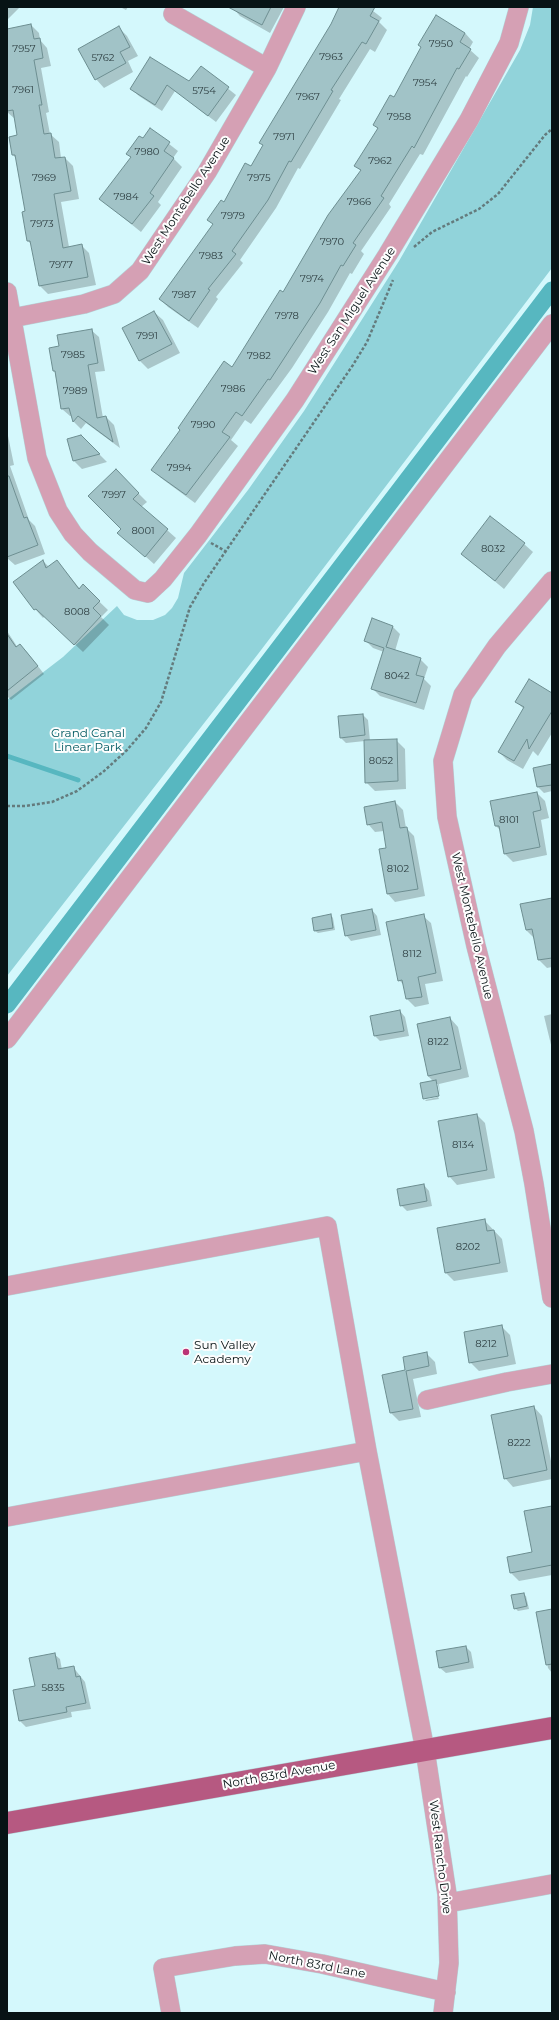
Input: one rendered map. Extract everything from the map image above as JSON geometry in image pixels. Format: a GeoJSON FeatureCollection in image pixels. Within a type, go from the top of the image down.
{"type":"FeatureCollection","features":[{"type":"Feature","properties":{"kind":"main road","name":"North 83rd Avenue"},"geometry":{"type":"LineString","coordinates":[[7,1823],[552,1728]]}},
{"type":"Feature","properties":{"kind":"street","name":"West Montebello Avenue"},"geometry":{"type":"LineString","coordinates":[[12,318],[84,304],[114,294],[140,271],[207,172],[267,68],[296,7]]}},
{"type":"Feature","properties":{"kind":"street","name":"West San Miguel Avenue"},"geometry":{"type":"LineString","coordinates":[[12,318],[37,458],[58,511],[73,534],[90,552],[135,590],[148,593],[163,579],[198,535],[295,400],[388,254],[484,92],[509,43],[519,7]]}},
{"type":"Feature","properties":{"kind":"street"},"geometry":{"type":"LineString","coordinates":[[173,14],[267,68]]}},
{"type":"Feature","properties":{"kind":"street"},"geometry":{"type":"LineString","coordinates":[[7,292],[12,318]]}},
{"type":"Feature","properties":{"kind":"street"},"geometry":{"type":"LineString","coordinates":[[7,1039],[552,324]]}},
{"type":"Feature","properties":{"kind":"street","name":"West Montebello Avenue"},"geometry":{"type":"LineString","coordinates":[[552,581],[496,646],[463,695],[443,760],[447,816],[476,946],[524,1131],[552,1298]]}},
{"type":"Feature","properties":{"kind":"street","name":"West Rancho Drive"},"geometry":{"type":"LineString","coordinates":[[7,1286],[327,1226],[367,1451],[425,1750],[448,1903],[449,1963],[443,2013]]}},
{"type":"Feature","properties":{"kind":"street"},"geometry":{"type":"LineString","coordinates":[[427,1400],[507,1382],[552,1374]]}},
{"type":"Feature","properties":{"kind":"street"},"geometry":{"type":"LineString","coordinates":[[7,1517],[367,1451]]}},
{"type":"Feature","properties":{"kind":"street"},"geometry":{"type":"LineString","coordinates":[[448,1903],[552,1884]]}},
{"type":"Feature","properties":{"kind":"street","name":"North 83rd Lane"},"geometry":{"type":"LineString","coordinates":[[171,2013],[163,1968],[236,1956],[266,1954],[322,1964],[446,1992]]}},
{"type":"Feature","properties":{"kind":"path"},"geometry":{"type":"LineString","coordinates":[[410,252],[432,232],[479,209],[498,194],[545,135],[552,129]]}},
{"type":"Feature","properties":{"kind":"path"},"geometry":{"type":"LineString","coordinates":[[7,806],[25,806],[52,802],[77,791],[103,772],[127,750],[146,728],[161,702],[190,607],[204,583],[353,364],[373,329],[396,275]]}},
{"type":"Feature","properties":{"kind":"green space","name":"Grand Canal Linear Park"},"geometry":{"type":"Polygon","coordinates":[[[533,7],[552,7],[552,268],[258,654],[7,976],[7,700],[63,657],[117,606],[124,615],[137,620],[153,620],[165,615],[172,608],[178,598],[184,573],[248,490],[304,411],[399,261],[520,50],[530,25],[533,7]]]}},
{"type":"Feature","properties":{"kind":"building"},"geometry":{"type":"Polygon","coordinates":[[[228,7],[271,7],[262,25],[228,7]]]}},
{"type":"Feature","properties":{"kind":"building"},"geometry":{"type":"Polygon","coordinates":[[[339,7],[375,7],[370,16],[379,21],[366,44],[362,42],[331,90],[333,91],[291,162],[289,161],[268,200],[232,251],[236,254],[208,289],[210,290],[189,321],[159,299],[213,224],[207,220],[221,200],[224,202],[245,163],[251,166],[263,145],[259,143],[331,24],[339,7]]]}},
{"type":"Feature","properties":{"kind":"building"},"geometry":{"type":"Polygon","coordinates":[[[436,15],[465,33],[460,42],[471,49],[459,69],[457,68],[414,148],[412,146],[381,196],[384,198],[353,243],[356,245],[343,266],[341,265],[320,303],[270,380],[268,379],[242,416],[236,412],[222,432],[230,437],[186,495],[151,470],[180,430],[178,428],[224,361],[232,367],[280,290],[283,292],[328,215],[361,170],[354,166],[378,128],[373,125],[390,95],[394,97],[421,47],[418,45],[436,15]]]}},
{"type":"Feature","properties":{"kind":"building"},"geometry":{"type":"Polygon","coordinates":[[[31,24],[34,39],[40,38],[43,58],[34,60],[42,105],[39,105],[44,134],[51,133],[55,158],[65,157],[71,191],[54,194],[63,248],[82,244],[88,277],[39,286],[30,241],[27,241],[22,212],[25,211],[15,155],[12,155],[9,137],[17,135],[13,110],[7,111],[7,29],[31,24]]]}},
{"type":"Feature","properties":{"kind":"building"},"geometry":{"type":"Polygon","coordinates":[[[119,26],[130,47],[120,52],[126,63],[95,80],[78,49],[119,26]]]}},
{"type":"Feature","properties":{"kind":"building"},"geometry":{"type":"Polygon","coordinates":[[[150,57],[189,81],[201,66],[229,87],[208,116],[167,85],[155,105],[130,89],[150,57]]]}},
{"type":"Feature","properties":{"kind":"building"},"geometry":{"type":"Polygon","coordinates":[[[150,128],[170,142],[164,151],[174,158],[150,193],[154,196],[132,224],[99,199],[131,157],[126,154],[139,136],[143,138],[150,128]]]}},
{"type":"Feature","properties":{"kind":"building"},"geometry":{"type":"Polygon","coordinates":[[[154,311],[172,344],[139,361],[122,328],[154,311]]]}},
{"type":"Feature","properties":{"kind":"building"},"geometry":{"type":"Polygon","coordinates":[[[92,329],[98,363],[88,365],[97,418],[106,416],[113,442],[78,416],[73,422],[69,408],[61,409],[55,371],[53,371],[49,348],[59,346],[57,335],[92,329]]]}},
{"type":"Feature","properties":{"kind":"building"},"geometry":{"type":"Polygon","coordinates":[[[81,435],[100,454],[73,461],[67,439],[81,435]]]}},
{"type":"Feature","properties":{"kind":"building"},"geometry":{"type":"Polygon","coordinates":[[[116,469],[139,493],[133,499],[168,529],[145,557],[117,533],[121,529],[88,496],[116,469]]]}},
{"type":"Feature","properties":{"kind":"building"},"geometry":{"type":"Polygon","coordinates":[[[7,476],[9,476],[24,518],[27,517],[38,545],[7,557],[7,476]]]}},
{"type":"Feature","properties":{"kind":"building"},"geometry":{"type":"Polygon","coordinates":[[[490,516],[525,543],[495,581],[461,554],[490,516]]]}},
{"type":"Feature","properties":{"kind":"building"},"geometry":{"type":"Polygon","coordinates":[[[43,560],[46,568],[57,560],[79,589],[83,584],[100,601],[93,608],[101,616],[74,645],[36,609],[34,610],[13,582],[43,560]]]}},
{"type":"Feature","properties":{"kind":"building"},"geometry":{"type":"Polygon","coordinates":[[[372,618],[393,626],[386,647],[421,658],[416,675],[424,677],[416,703],[371,689],[384,648],[364,641],[372,618]]]}},
{"type":"Feature","properties":{"kind":"building"},"geometry":{"type":"Polygon","coordinates":[[[7,634],[16,647],[20,644],[38,666],[7,691],[7,634]]]}},
{"type":"Feature","properties":{"kind":"building"},"geometry":{"type":"Polygon","coordinates":[[[529,679],[552,693],[552,711],[529,749],[527,739],[514,761],[498,752],[524,707],[515,702],[529,679]]]}},
{"type":"Feature","properties":{"kind":"building"},"geometry":{"type":"Polygon","coordinates":[[[363,714],[365,735],[340,738],[338,716],[363,714]]]}},
{"type":"Feature","properties":{"kind":"building"},"geometry":{"type":"Polygon","coordinates":[[[397,739],[398,781],[365,783],[364,740],[397,739]]]}},
{"type":"Feature","properties":{"kind":"building"},"geometry":{"type":"Polygon","coordinates":[[[552,764],[552,785],[537,787],[533,768],[552,764]]]}},
{"type":"Feature","properties":{"kind":"building"},"geometry":{"type":"Polygon","coordinates":[[[537,792],[541,810],[533,812],[540,847],[504,854],[499,826],[495,826],[490,801],[537,792]]]}},
{"type":"Feature","properties":{"kind":"building"},"geometry":{"type":"Polygon","coordinates":[[[395,801],[400,828],[407,827],[418,889],[387,894],[379,849],[386,848],[382,822],[367,825],[364,807],[395,801]]]}},
{"type":"Feature","properties":{"kind":"building"},"geometry":{"type":"Polygon","coordinates":[[[552,898],[552,958],[538,960],[532,929],[526,930],[520,904],[552,898]]]}},
{"type":"Feature","properties":{"kind":"building"},"geometry":{"type":"Polygon","coordinates":[[[372,909],[376,930],[345,936],[341,915],[372,909]]]}},
{"type":"Feature","properties":{"kind":"building"},"geometry":{"type":"Polygon","coordinates":[[[331,914],[333,928],[314,931],[312,918],[331,914]]]}},
{"type":"Feature","properties":{"kind":"building"},"geometry":{"type":"Polygon","coordinates":[[[424,914],[436,973],[418,977],[422,997],[406,999],[402,980],[398,981],[386,922],[424,914]]]}},
{"type":"Feature","properties":{"kind":"building"},"geometry":{"type":"Polygon","coordinates":[[[400,1010],[404,1031],[374,1036],[370,1016],[400,1010]]]}},
{"type":"Feature","properties":{"kind":"building"},"geometry":{"type":"Polygon","coordinates":[[[450,1017],[461,1069],[428,1076],[417,1024],[450,1017]]]}},
{"type":"Feature","properties":{"kind":"building"},"geometry":{"type":"Polygon","coordinates":[[[436,1080],[439,1096],[423,1099],[420,1083],[436,1080]]]}},
{"type":"Feature","properties":{"kind":"building"},"geometry":{"type":"Polygon","coordinates":[[[477,1114],[487,1170],[448,1177],[438,1121],[477,1114]]]}},
{"type":"Feature","properties":{"kind":"building"},"geometry":{"type":"Polygon","coordinates":[[[424,1184],[427,1201],[400,1206],[397,1189],[424,1184]]]}},
{"type":"Feature","properties":{"kind":"building"},"geometry":{"type":"Polygon","coordinates":[[[485,1219],[487,1231],[494,1230],[500,1263],[445,1273],[437,1228],[485,1219]]]}},
{"type":"Feature","properties":{"kind":"building"},"geometry":{"type":"Polygon","coordinates":[[[502,1325],[508,1356],[469,1363],[464,1332],[502,1325]]]}},
{"type":"Feature","properties":{"kind":"building"},"geometry":{"type":"Polygon","coordinates":[[[427,1352],[429,1366],[406,1371],[413,1409],[390,1413],[382,1375],[405,1370],[403,1357],[427,1352]]]}},
{"type":"Feature","properties":{"kind":"building"},"geometry":{"type":"Polygon","coordinates":[[[534,1406],[547,1470],[504,1479],[491,1415],[534,1406]]]}},
{"type":"Feature","properties":{"kind":"building"},"geometry":{"type":"Polygon","coordinates":[[[552,1506],[552,1565],[510,1573],[507,1557],[532,1552],[524,1511],[552,1506]]]}},
{"type":"Feature","properties":{"kind":"building"},"geometry":{"type":"Polygon","coordinates":[[[524,1593],[527,1606],[514,1609],[511,1595],[524,1593]]]}},
{"type":"Feature","properties":{"kind":"building"},"geometry":{"type":"Polygon","coordinates":[[[552,1609],[552,1664],[546,1665],[536,1612],[552,1609]]]}},
{"type":"Feature","properties":{"kind":"building"},"geometry":{"type":"Polygon","coordinates":[[[466,1646],[469,1662],[439,1668],[436,1651],[466,1646]]]}},
{"type":"Feature","properties":{"kind":"building"},"geometry":{"type":"Polygon","coordinates":[[[55,1653],[58,1669],[74,1666],[76,1677],[80,1676],[86,1703],[66,1707],[67,1712],[19,1721],[13,1690],[35,1686],[29,1658],[55,1653]]]}},
{"type":"Feature","properties":{"kind":"waterway"},"geometry":{"type":"LineString","coordinates":[[7,1005],[552,290]]}},
{"type":"Feature","properties":{"kind":"waterway"},"geometry":{"type":"LineString","coordinates":[[7,756],[78,780]]}},
{"type":"Feature","properties":{"kind":"place","name":"Sun Valley Academy"},"geometry":{"type":"Point","coordinates":[186,1352]}}]}
